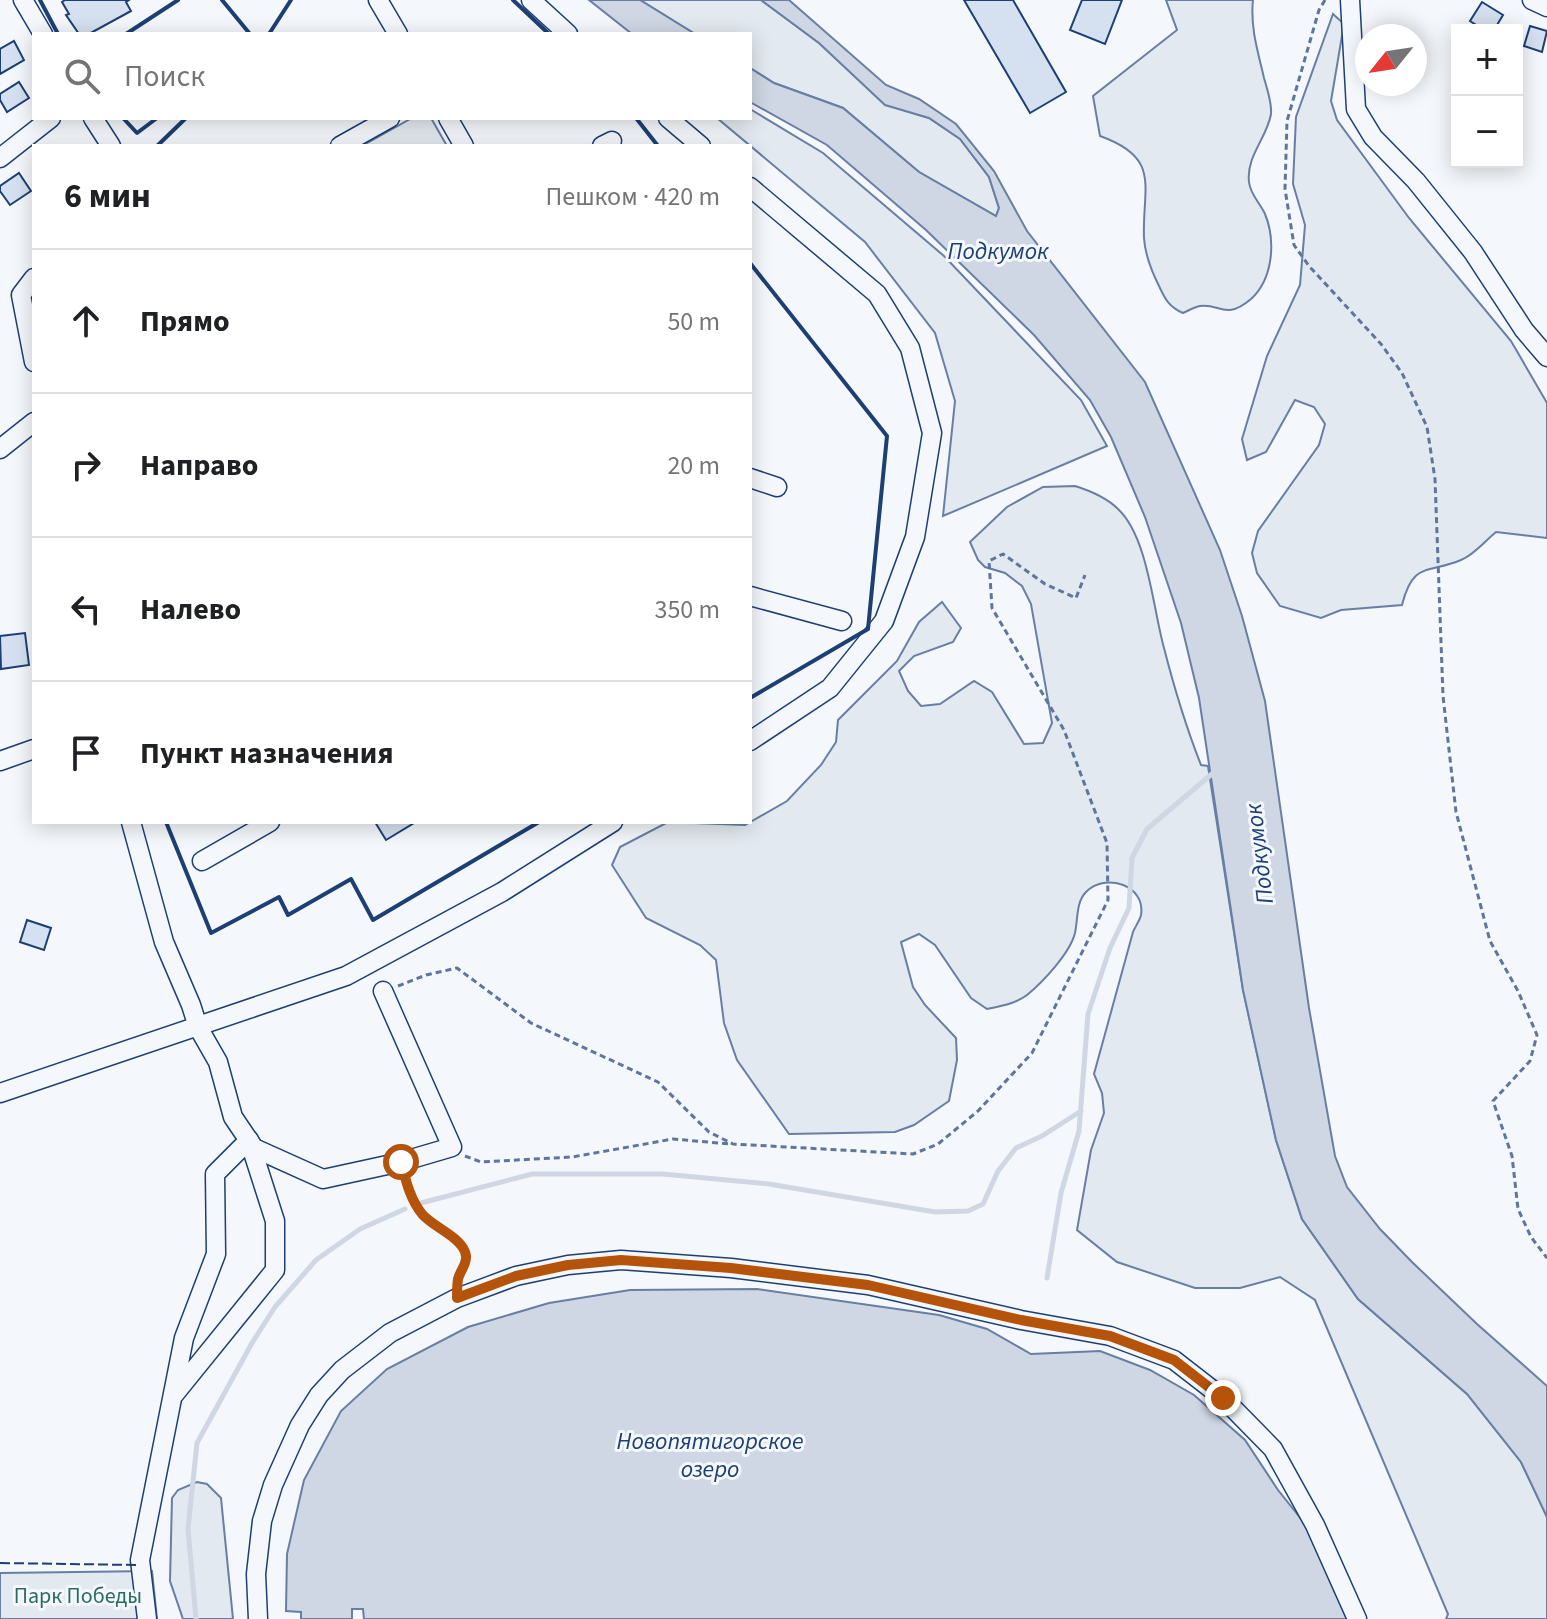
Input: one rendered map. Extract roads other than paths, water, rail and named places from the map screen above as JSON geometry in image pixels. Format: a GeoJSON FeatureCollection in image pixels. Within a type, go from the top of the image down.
{"type":"FeatureCollection","features":[{"type":"Feature","properties":{"kind":"street"},"geometry":{"type":"LineString","coordinates":[[23,0],[42,32]]}},
{"type":"Feature","properties":{"kind":"street"},"geometry":{"type":"LineString","coordinates":[[378,0],[397,32]]}},
{"type":"Feature","properties":{"kind":"street"},"geometry":{"type":"LineString","coordinates":[[531,0],[566,32]]}},
{"type":"Feature","properties":{"kind":"street"},"geometry":{"type":"LineString","coordinates":[[1350,0],[1356,109],[1373,137],[1416,181],[1473,252],[1524,330],[1547,357]]}},
{"type":"Feature","properties":{"kind":"street"},"geometry":{"type":"LineString","coordinates":[[1532,0],[1547,7]]}},
{"type":"Feature","properties":{"kind":"street"},"geometry":{"type":"LineString","coordinates":[[0,158],[48,120]]}},
{"type":"Feature","properties":{"kind":"street"},"geometry":{"type":"LineString","coordinates":[[94,120],[111,144]]}},
{"type":"Feature","properties":{"kind":"street"},"geometry":{"type":"LineString","coordinates":[[344,144],[386,120]]}},
{"type":"Feature","properties":{"kind":"street"},"geometry":{"type":"LineString","coordinates":[[449,120],[463,144]]}},
{"type":"Feature","properties":{"kind":"street"},"geometry":{"type":"LineString","coordinates":[[670,120],[699,144]]}},
{"type":"Feature","properties":{"kind":"street"},"geometry":{"type":"LineString","coordinates":[[752,189],[877,294],[910,348],[932,433],[915,537],[884,621],[830,688],[752,740]]}},
{"type":"Feature","properties":{"kind":"street"},"geometry":{"type":"LineString","coordinates":[[32,281],[21,295],[32,352]]}},
{"type":"Feature","properties":{"kind":"street"},"geometry":{"type":"LineString","coordinates":[[0,449],[32,424]]}},
{"type":"Feature","properties":{"kind":"street"},"geometry":{"type":"LineString","coordinates":[[752,479],[777,487]]}},
{"type":"Feature","properties":{"kind":"street"},"geometry":{"type":"LineString","coordinates":[[752,597],[842,621]]}},
{"type":"Feature","properties":{"kind":"street"},"geometry":{"type":"LineString","coordinates":[[0,761],[32,750]]}},
{"type":"Feature","properties":{"kind":"street"},"geometry":{"type":"LineString","coordinates":[[132,824],[164,942],[198,1027],[218,1062],[233,1117],[254,1148],[323,1179],[452,1147],[383,991]]}},
{"type":"Feature","properties":{"kind":"street"},"geometry":{"type":"LineString","coordinates":[[202,861],[267,824]]}},
{"type":"Feature","properties":{"kind":"street"},"geometry":{"type":"LineString","coordinates":[[0,1093],[346,976],[502,892],[610,824]]}},
{"type":"Feature","properties":{"kind":"street"},"geometry":{"type":"LineString","coordinates":[[147,1619],[140,1560],[184,1338],[216,1254],[215,1174],[249,1140]]}},
{"type":"Feature","properties":{"kind":"street"},"geometry":{"type":"LineString","coordinates":[[173,1396],[275,1270],[275,1221],[249,1140]]}},
{"type":"Feature","properties":{"kind":"street"},"geometry":{"type":"LineString","coordinates":[[258,1619],[256,1574],[262,1521],[273,1485],[300,1425],[319,1395],[342,1370],[390,1333],[457,1298],[516,1276],[568,1265],[621,1260],[731,1268],[868,1285],[1021,1320],[1110,1336],[1174,1360],[1223,1398],[1273,1449],[1315,1525],[1357,1619]]}},
{"type":"Feature","properties":{"kind":"water"},"geometry":{"type":"Polygon","coordinates":[[[589,0],[640,0],[692,32],[629,32],[589,0]]]}},
{"type":"Feature","properties":{"kind":"water","name":"Подкумок"},"geometry":{"type":"Polygon","coordinates":[[[761,0],[789,0],[886,85],[919,99],[956,124],[994,171],[1027,231],[1145,382],[1220,550],[1265,701],[1309,1008],[1335,1156],[1347,1187],[1380,1229],[1477,1324],[1547,1386],[1547,1517],[1521,1462],[1467,1394],[1358,1299],[1302,1219],[1276,1140],[1243,990],[1199,698],[1181,623],[1145,517],[1111,437],[1090,400],[1034,335],[926,230],[827,145],[752,103],[752,69],[774,83],[843,108],[919,172],[996,216],[999,208],[989,177],[960,139],[929,118],[885,105],[819,43],[761,0]]]}},
{"type":"Feature","properties":{"kind":"water","name":"Новопятигорское озеро"},"geometry":{"type":"Polygon","coordinates":[[[757,1289],[939,1315],[987,1329],[1031,1354],[1100,1351],[1150,1370],[1194,1395],[1245,1440],[1278,1490],[1314,1535],[1348,1619],[364,1619],[363,1609],[352,1609],[352,1619],[301,1619],[301,1612],[286,1611],[287,1554],[304,1480],[341,1411],[387,1369],[468,1327],[549,1303],[630,1290],[757,1289]]]}},
{"type":"Feature","properties":{"kind":"waterway"},"geometry":{"type":"LineString","coordinates":[[1047,1278],[1061,1193],[1079,1131],[1088,1014],[1110,948],[1129,908],[1132,858],[1147,829],[1213,773]]}},
{"type":"Feature","properties":{"kind":"waterway"},"geometry":{"type":"LineString","coordinates":[[421,1203],[532,1174],[663,1174],[769,1184],[935,1212],[968,1211],[983,1204],[998,1171],[1016,1148],[1042,1136],[1081,1111]]}},
{"type":"Feature","properties":{"kind":"waterway"},"geometry":{"type":"LineString","coordinates":[[196,1619],[188,1529],[197,1443],[275,1307],[316,1260],[360,1229],[405,1209]]}},
{"type":"Feature","properties":{"kind":"park label","name":"Парк Победы"},"geometry":{"type":"Point","coordinates":[78,1595]}}]}
